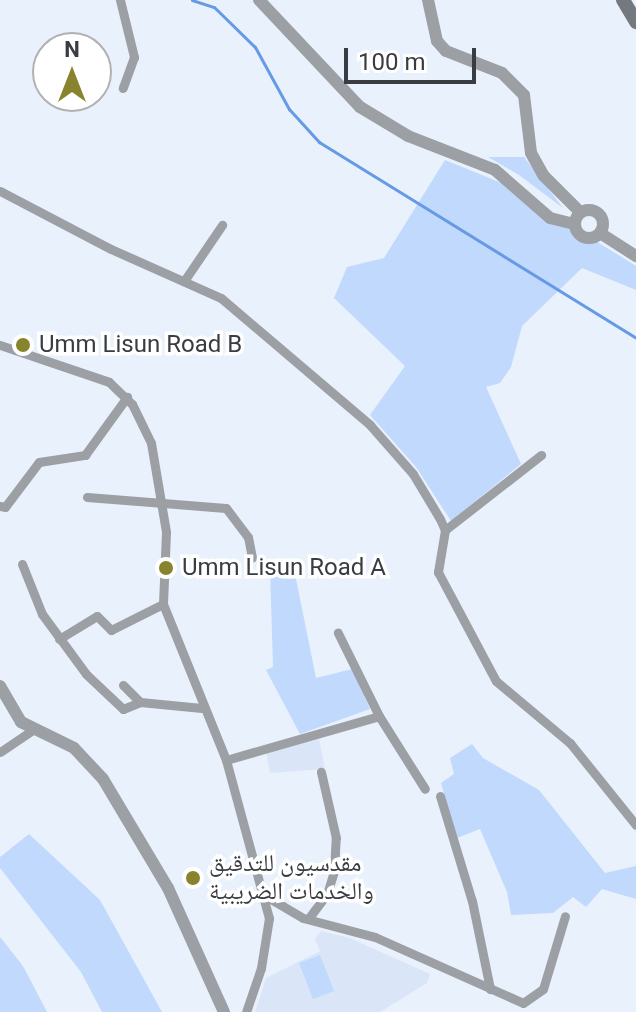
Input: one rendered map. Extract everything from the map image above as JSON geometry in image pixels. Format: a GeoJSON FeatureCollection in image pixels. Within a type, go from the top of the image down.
{"type":"FeatureCollection","features":[{"type":"Feature","properties":{"kind":"main road"},"geometry":{"type":"LineString","coordinates":[[623,0],[636,22]]}},
{"type":"Feature","properties":{"kind":"street"},"geometry":{"type":"LineString","coordinates":[[120,0],[134,57],[123,88]]}},
{"type":"Feature","properties":{"kind":"street"},"geometry":{"type":"LineString","coordinates":[[259,0],[360,107],[408,136],[495,170],[550,218],[577,218],[592,210],[600,215],[600,233]]}},
{"type":"Feature","properties":{"kind":"street"},"geometry":{"type":"LineString","coordinates":[[428,0],[437,41],[446,51],[502,73],[524,95],[531,153],[544,176],[577,218],[584,238],[600,233],[636,256]]}},
{"type":"Feature","properties":{"kind":"street"},"geometry":{"type":"LineString","coordinates":[[0,191],[184,281],[242,313],[370,425],[413,474],[445,530],[438,572],[488,669],[504,690],[570,743],[636,825]]}},
{"type":"Feature","properties":{"kind":"street"},"geometry":{"type":"LineString","coordinates":[[184,281],[222,225]]}},
{"type":"Feature","properties":{"kind":"street"},"geometry":{"type":"LineString","coordinates":[[2,348],[89,373],[127,397],[151,443],[161,504],[163,604],[202,708],[226,760],[264,895],[266,941],[246,1012]]}},
{"type":"Feature","properties":{"kind":"street"},"geometry":{"type":"LineString","coordinates":[[0,506],[5,507],[39,462],[85,455],[127,397]]}},
{"type":"Feature","properties":{"kind":"street"},"geometry":{"type":"LineString","coordinates":[[445,530],[541,455]]}},
{"type":"Feature","properties":{"kind":"street"},"geometry":{"type":"LineString","coordinates":[[87,497],[226,508],[248,537],[252,558]]}},
{"type":"Feature","properties":{"kind":"street"},"geometry":{"type":"LineString","coordinates":[[22,564],[42,614],[59,639],[86,674],[123,709],[140,702],[202,708]]}},
{"type":"Feature","properties":{"kind":"street"},"geometry":{"type":"LineString","coordinates":[[59,639],[97,616],[111,630],[163,604]]}},
{"type":"Feature","properties":{"kind":"street"},"geometry":{"type":"LineString","coordinates":[[338,633],[379,716],[425,789]]}},
{"type":"Feature","properties":{"kind":"street"},"geometry":{"type":"LineString","coordinates":[[123,685],[140,702]]}},
{"type":"Feature","properties":{"kind":"street"},"geometry":{"type":"LineString","coordinates":[[0,686],[31,731],[74,748],[103,779],[168,888],[224,1012]]}},
{"type":"Feature","properties":{"kind":"street"},"geometry":{"type":"LineString","coordinates":[[226,760],[379,716]]}},
{"type":"Feature","properties":{"kind":"street"},"geometry":{"type":"LineString","coordinates":[[0,752],[31,731]]}},
{"type":"Feature","properties":{"kind":"street"},"geometry":{"type":"LineString","coordinates":[[308,919],[327,894],[334,871],[336,838],[321,772]]}},
{"type":"Feature","properties":{"kind":"street"},"geometry":{"type":"LineString","coordinates":[[440,796],[472,901],[490,989]]}},
{"type":"Feature","properties":{"kind":"street"},"geometry":{"type":"LineString","coordinates":[[264,895],[308,919],[375,937],[490,989],[529,1002],[543,989],[565,916]]}},
{"type":"Feature","properties":{"kind":"street"},"geometry":{"type":"LineString","coordinates":[[514,999],[516,1012]]}},
{"type":"Feature","properties":{"kind":"shaded area"},"geometry":{"type":"Polygon","coordinates":[[[488,157],[524,157],[563,208],[519,175],[488,157]]]}},
{"type":"Feature","properties":{"kind":"shaded area"},"geometry":{"type":"Polygon","coordinates":[[[445,160],[504,184],[636,266],[636,290],[582,268],[522,326],[511,367],[500,383],[486,387],[521,464],[451,521],[416,467],[370,415],[405,366],[334,298],[347,267],[384,258],[445,160]]]}},
{"type":"Feature","properties":{"kind":"shaded area"},"geometry":{"type":"Polygon","coordinates":[[[270,568],[294,569],[316,678],[352,669],[370,709],[300,734],[266,670],[273,667],[270,568]]]}},
{"type":"Feature","properties":{"kind":"shaded area"},"geometry":{"type":"Polygon","coordinates":[[[319,739],[325,769],[270,773],[266,752],[319,739]]]}},
{"type":"Feature","properties":{"kind":"shaded area"},"geometry":{"type":"Polygon","coordinates":[[[472,744],[483,758],[539,790],[605,873],[636,866],[636,899],[602,889],[586,907],[573,897],[553,913],[511,915],[507,892],[480,829],[457,838],[441,783],[454,774],[450,758],[472,744]]]}},
{"type":"Feature","properties":{"kind":"shaded area"},"geometry":{"type":"Polygon","coordinates":[[[29,834],[100,900],[162,1012],[102,1012],[81,972],[0,868],[0,857],[29,834]]]}},
{"type":"Feature","properties":{"kind":"shaded area"},"geometry":{"type":"Polygon","coordinates":[[[321,931],[350,938],[430,974],[427,983],[380,1012],[255,1012],[266,978],[320,951],[315,939],[321,931]]]}},
{"type":"Feature","properties":{"kind":"shaded area"},"geometry":{"type":"Polygon","coordinates":[[[0,937],[23,966],[47,1012],[0,1012],[0,937]]]}},
{"type":"Feature","properties":{"kind":"shaded area"},"geometry":{"type":"Polygon","coordinates":[[[320,955],[334,991],[313,999],[299,963],[320,955]]]}},
{"type":"Feature","properties":{"kind":"waterway"},"geometry":{"type":"LineString","coordinates":[[192,0],[214,7],[255,47],[289,109],[319,142],[636,338]]}},
{"type":"Feature","properties":{"kind":"place","name":"Umm Lisun Road B"},"geometry":{"type":"Point","coordinates":[23,345]}},
{"type":"Feature","properties":{"kind":"place","name":"Umm Lisun Road A"},"geometry":{"type":"Point","coordinates":[166,568]}},
{"type":"Feature","properties":{"kind":"place","name":"مقدسيون للتدقيق والخدمات الضريبية"},"geometry":{"type":"Point","coordinates":[193,878]}}]}
